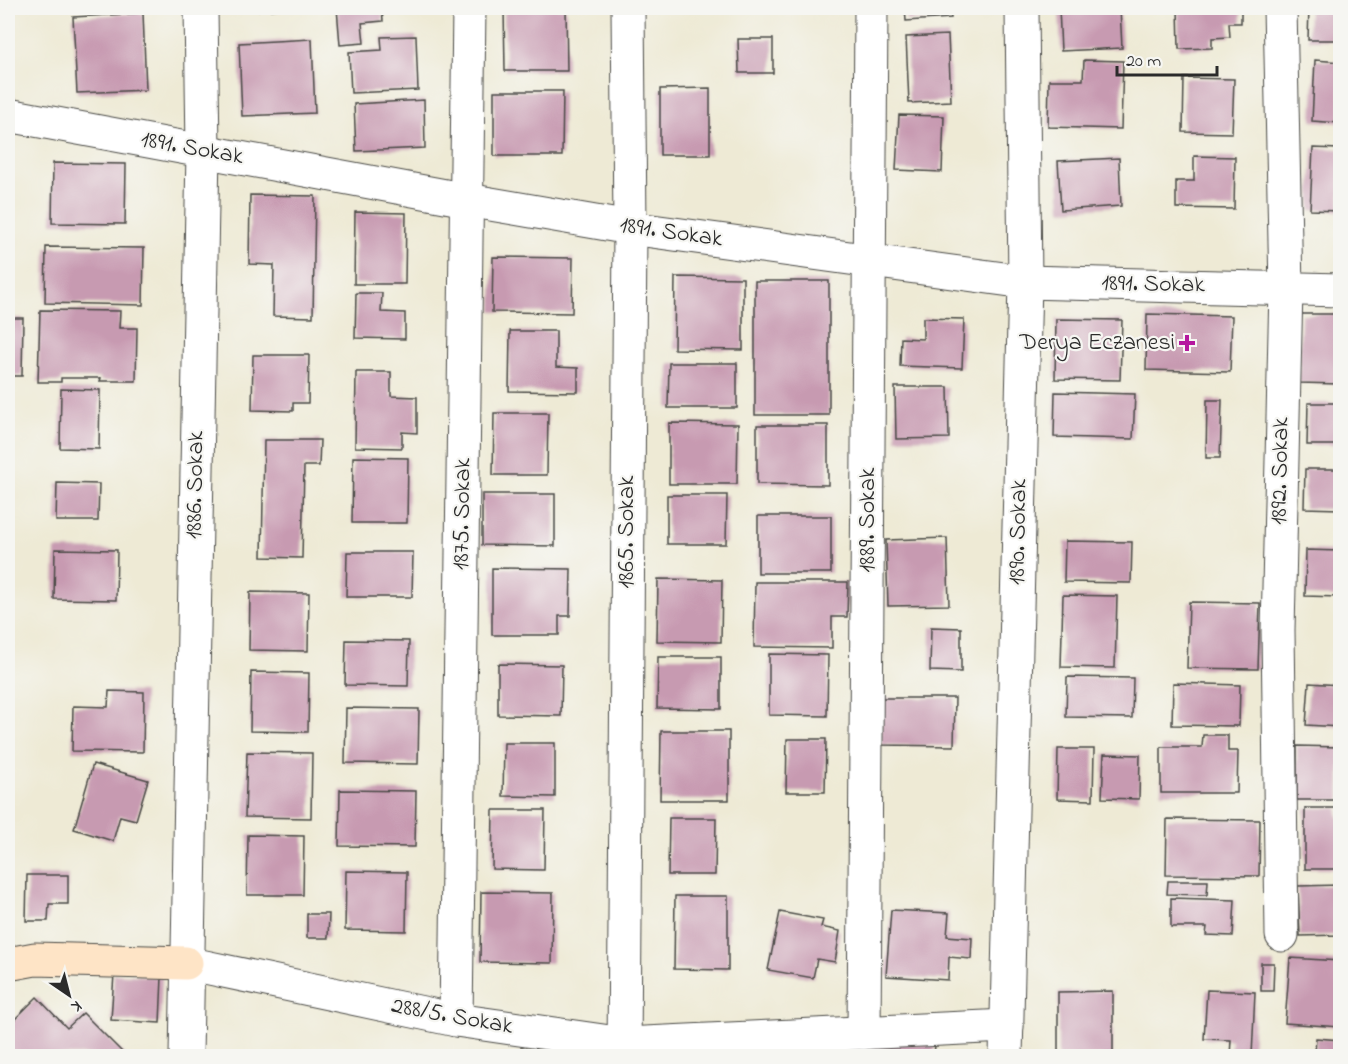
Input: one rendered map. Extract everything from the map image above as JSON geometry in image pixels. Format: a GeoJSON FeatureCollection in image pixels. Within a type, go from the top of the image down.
{"type":"FeatureCollection","features":[{"type":"Feature","properties":{"kind":"street","name":"1886. Sokak"},"geometry":{"type":"LineString","coordinates":[[186,1056],[202,152],[201,8]]}},
{"type":"Feature","properties":{"kind":"street","name":"1875. Sokak"},"geometry":{"type":"LineString","coordinates":[[456,1020],[469,8]]}},
{"type":"Feature","properties":{"kind":"street","name":"1865. Sokak"},"geometry":{"type":"LineString","coordinates":[[624,1050],[630,228],[628,8]]}},
{"type":"Feature","properties":{"kind":"street","name":"1889. Sokak"},"geometry":{"type":"LineString","coordinates":[[864,1033],[871,8]]}},
{"type":"Feature","properties":{"kind":"street","name":"1890. Sokak"},"geometry":{"type":"LineString","coordinates":[[1007,1041],[1025,282],[1022,8]]}},
{"type":"Feature","properties":{"kind":"street","name":"1892. Sokak"},"geometry":{"type":"LineString","coordinates":[[1280,8],[1286,289],[1278,630],[1282,935]]}},
{"type":"Feature","properties":{"kind":"street","name":"1891. Sokak"},"geometry":{"type":"LineString","coordinates":[[8,115],[630,228],[1025,282],[1341,290]]}},
{"type":"Feature","properties":{"kind":"street","name":"288/5. Sokak"},"geometry":{"type":"LineString","coordinates":[[8,964],[35,959],[186,963],[456,1020],[624,1050],[864,1033],[1007,1041]]}},
{"type":"Feature","properties":{"kind":"building"},"geometry":{"type":"Polygon","coordinates":[[[245,8],[281,8],[281,9],[245,11],[245,8]]]}},
{"type":"Feature","properties":{"kind":"building"},"geometry":{"type":"Polygon","coordinates":[[[337,8],[382,8],[383,21],[362,23],[364,43],[340,45],[337,8]]]}},
{"type":"Feature","properties":{"kind":"building"},"geometry":{"type":"Polygon","coordinates":[[[504,8],[566,8],[567,71],[505,71],[504,8]]]}},
{"type":"Feature","properties":{"kind":"building"},"geometry":{"type":"Polygon","coordinates":[[[905,8],[950,8],[951,18],[906,21],[905,8]]]}},
{"type":"Feature","properties":{"kind":"building"},"geometry":{"type":"Polygon","coordinates":[[[1059,8],[1120,8],[1122,48],[1061,51],[1059,8]]]}},
{"type":"Feature","properties":{"kind":"building"},"geometry":{"type":"Polygon","coordinates":[[[1178,8],[1241,8],[1241,23],[1229,23],[1230,37],[1212,38],[1212,48],[1179,49],[1178,8]]]}},
{"type":"Feature","properties":{"kind":"building"},"geometry":{"type":"Polygon","coordinates":[[[1309,8],[1340,8],[1340,40],[1308,40],[1309,8]]]}},
{"type":"Feature","properties":{"kind":"building"},"geometry":{"type":"Polygon","coordinates":[[[143,13],[146,90],[77,93],[73,17],[143,13]]]}},
{"type":"Feature","properties":{"kind":"building"},"geometry":{"type":"Polygon","coordinates":[[[948,35],[951,101],[909,103],[906,37],[948,35]]]}},
{"type":"Feature","properties":{"kind":"building"},"geometry":{"type":"Polygon","coordinates":[[[416,36],[418,90],[351,93],[349,52],[382,50],[381,37],[416,36]]]}},
{"type":"Feature","properties":{"kind":"building"},"geometry":{"type":"Polygon","coordinates":[[[312,39],[315,113],[242,116],[239,43],[312,39]]]}},
{"type":"Feature","properties":{"kind":"building"},"geometry":{"type":"Polygon","coordinates":[[[738,39],[773,39],[773,73],[739,73],[738,39]]]}},
{"type":"Feature","properties":{"kind":"building"},"geometry":{"type":"Polygon","coordinates":[[[1084,60],[1123,61],[1121,129],[1048,127],[1049,80],[1083,80],[1084,60]]]}},
{"type":"Feature","properties":{"kind":"building"},"geometry":{"type":"Polygon","coordinates":[[[1315,60],[1340,62],[1340,123],[1312,121],[1315,60]]]}},
{"type":"Feature","properties":{"kind":"building"},"geometry":{"type":"Polygon","coordinates":[[[1184,78],[1234,79],[1232,133],[1183,132],[1184,78]]]}},
{"type":"Feature","properties":{"kind":"building"},"geometry":{"type":"Polygon","coordinates":[[[710,88],[710,155],[660,155],[660,89],[710,88]]]}},
{"type":"Feature","properties":{"kind":"building"},"geometry":{"type":"Polygon","coordinates":[[[494,91],[563,91],[562,156],[494,156],[494,91]]]}},
{"type":"Feature","properties":{"kind":"building"},"geometry":{"type":"Polygon","coordinates":[[[424,100],[425,148],[356,151],[354,104],[424,100]]]}},
{"type":"Feature","properties":{"kind":"building"},"geometry":{"type":"Polygon","coordinates":[[[899,115],[944,116],[942,172],[896,170],[899,115]]]}},
{"type":"Feature","properties":{"kind":"building"},"geometry":{"type":"Polygon","coordinates":[[[1313,148],[1340,149],[1340,211],[1310,210],[1313,148]]]}},
{"type":"Feature","properties":{"kind":"building"},"geometry":{"type":"Polygon","coordinates":[[[1194,156],[1235,157],[1234,209],[1176,208],[1176,181],[1194,181],[1194,156]]]}},
{"type":"Feature","properties":{"kind":"building"},"geometry":{"type":"Polygon","coordinates":[[[1119,158],[1121,206],[1061,210],[1058,161],[1119,158]]]}},
{"type":"Feature","properties":{"kind":"building"},"geometry":{"type":"Polygon","coordinates":[[[53,163],[126,164],[125,224],[52,223],[53,163]]]}},
{"type":"Feature","properties":{"kind":"building"},"geometry":{"type":"Polygon","coordinates":[[[250,195],[315,196],[313,317],[273,316],[274,265],[249,264],[250,195]]]}},
{"type":"Feature","properties":{"kind":"building"},"geometry":{"type":"Polygon","coordinates":[[[355,212],[406,213],[405,284],[354,284],[355,212]]]}},
{"type":"Feature","properties":{"kind":"building"},"geometry":{"type":"Polygon","coordinates":[[[46,247],[144,248],[143,305],[45,303],[46,247]]]}},
{"type":"Feature","properties":{"kind":"building"},"geometry":{"type":"Polygon","coordinates":[[[493,257],[573,258],[572,313],[492,312],[493,257]]]}},
{"type":"Feature","properties":{"kind":"building"},"geometry":{"type":"Polygon","coordinates":[[[675,277],[743,278],[743,350],[674,349],[675,277]]]}},
{"type":"Feature","properties":{"kind":"building"},"geometry":{"type":"Polygon","coordinates":[[[755,281],[829,281],[829,415],[755,415],[755,281]]]}},
{"type":"Feature","properties":{"kind":"building"},"geometry":{"type":"Polygon","coordinates":[[[356,293],[382,293],[381,312],[405,313],[405,339],[355,338],[356,293]]]}},
{"type":"Feature","properties":{"kind":"building"},"geometry":{"type":"Polygon","coordinates":[[[40,310],[120,311],[119,328],[137,328],[136,381],[61,378],[61,382],[38,382],[40,310]]]}},
{"type":"Feature","properties":{"kind":"building"},"geometry":{"type":"Polygon","coordinates":[[[1147,314],[1232,316],[1230,372],[1146,370],[1147,314]]]}},
{"type":"Feature","properties":{"kind":"building"},"geometry":{"type":"Polygon","coordinates":[[[1301,314],[1340,314],[1340,384],[1299,383],[1301,314]]]}},
{"type":"Feature","properties":{"kind":"building"},"geometry":{"type":"Polygon","coordinates":[[[8,318],[23,318],[22,376],[8,376],[8,318]]]}},
{"type":"Feature","properties":{"kind":"building"},"geometry":{"type":"Polygon","coordinates":[[[923,318],[964,319],[962,368],[900,366],[901,338],[923,339],[923,318]]]}},
{"type":"Feature","properties":{"kind":"building"},"geometry":{"type":"Polygon","coordinates":[[[1056,319],[1122,320],[1120,380],[1055,379],[1056,319]]]}},
{"type":"Feature","properties":{"kind":"building"},"geometry":{"type":"Polygon","coordinates":[[[510,331],[556,331],[556,367],[578,368],[578,392],[509,391],[510,331]]]}},
{"type":"Feature","properties":{"kind":"building"},"geometry":{"type":"Polygon","coordinates":[[[253,355],[309,355],[308,403],[293,403],[293,411],[252,410],[253,355]]]}},
{"type":"Feature","properties":{"kind":"building"},"geometry":{"type":"Polygon","coordinates":[[[669,363],[737,363],[737,408],[668,408],[669,363]]]}},
{"type":"Feature","properties":{"kind":"building"},"geometry":{"type":"Polygon","coordinates":[[[356,372],[391,372],[391,396],[417,397],[417,433],[402,432],[402,448],[355,447],[356,372]]]}},
{"type":"Feature","properties":{"kind":"building"},"geometry":{"type":"Polygon","coordinates":[[[895,387],[948,387],[949,438],[896,439],[895,387]]]}},
{"type":"Feature","properties":{"kind":"building"},"geometry":{"type":"Polygon","coordinates":[[[61,389],[100,390],[99,449],[60,448],[61,389]]]}},
{"type":"Feature","properties":{"kind":"building"},"geometry":{"type":"Polygon","coordinates":[[[1055,392],[1135,394],[1133,439],[1054,437],[1055,392]]]}},
{"type":"Feature","properties":{"kind":"building"},"geometry":{"type":"Polygon","coordinates":[[[1207,400],[1222,400],[1220,458],[1206,458],[1207,400]]]}},
{"type":"Feature","properties":{"kind":"building"},"geometry":{"type":"Polygon","coordinates":[[[1308,403],[1340,403],[1340,445],[1307,445],[1308,403]]]}},
{"type":"Feature","properties":{"kind":"building"},"geometry":{"type":"Polygon","coordinates":[[[494,413],[548,413],[547,475],[493,475],[494,413]]]}},
{"type":"Feature","properties":{"kind":"building"},"geometry":{"type":"Polygon","coordinates":[[[669,423],[738,424],[737,484],[669,484],[669,423]]]}},
{"type":"Feature","properties":{"kind":"building"},"geometry":{"type":"Polygon","coordinates":[[[757,425],[828,425],[828,485],[757,484],[757,425]]]}},
{"type":"Feature","properties":{"kind":"building"},"geometry":{"type":"Polygon","coordinates":[[[264,440],[320,440],[319,466],[304,466],[302,558],[262,557],[264,440]]]}},
{"type":"Feature","properties":{"kind":"building"},"geometry":{"type":"Polygon","coordinates":[[[353,457],[408,458],[407,523],[352,523],[353,457]]]}},
{"type":"Feature","properties":{"kind":"building"},"geometry":{"type":"Polygon","coordinates":[[[1305,469],[1340,469],[1340,509],[1304,508],[1305,469]]]}},
{"type":"Feature","properties":{"kind":"building"},"geometry":{"type":"Polygon","coordinates":[[[57,483],[99,484],[98,521],[56,521],[57,483]]]}},
{"type":"Feature","properties":{"kind":"building"},"geometry":{"type":"Polygon","coordinates":[[[482,494],[555,494],[555,546],[482,545],[482,494]]]}},
{"type":"Feature","properties":{"kind":"building"},"geometry":{"type":"Polygon","coordinates":[[[667,495],[727,495],[726,544],[667,544],[667,495]]]}},
{"type":"Feature","properties":{"kind":"building"},"geometry":{"type":"Polygon","coordinates":[[[758,516],[831,516],[831,573],[758,573],[758,516]]]}},
{"type":"Feature","properties":{"kind":"building"},"geometry":{"type":"Polygon","coordinates":[[[947,538],[949,605],[888,606],[886,540],[947,538]]]}},
{"type":"Feature","properties":{"kind":"building"},"geometry":{"type":"Polygon","coordinates":[[[1065,541],[1132,542],[1131,583],[1064,582],[1065,541]]]}},
{"type":"Feature","properties":{"kind":"building"},"geometry":{"type":"Polygon","coordinates":[[[55,549],[117,550],[116,600],[54,599],[55,549]]]}},
{"type":"Feature","properties":{"kind":"building"},"geometry":{"type":"Polygon","coordinates":[[[1306,550],[1340,551],[1340,597],[1305,596],[1306,550]]]}},
{"type":"Feature","properties":{"kind":"building"},"geometry":{"type":"Polygon","coordinates":[[[347,552],[413,552],[412,597],[346,597],[347,552]]]}},
{"type":"Feature","properties":{"kind":"building"},"geometry":{"type":"Polygon","coordinates":[[[492,568],[571,569],[570,616],[559,616],[559,635],[492,635],[492,568]]]}},
{"type":"Feature","properties":{"kind":"building"},"geometry":{"type":"Polygon","coordinates":[[[658,579],[722,580],[721,642],[657,641],[658,579]]]}},
{"type":"Feature","properties":{"kind":"building"},"geometry":{"type":"Polygon","coordinates":[[[755,582],[848,582],[847,617],[832,617],[832,648],[754,647],[755,582]]]}},
{"type":"Feature","properties":{"kind":"building"},"geometry":{"type":"Polygon","coordinates":[[[250,592],[309,593],[308,651],[249,650],[250,592]]]}},
{"type":"Feature","properties":{"kind":"building"},"geometry":{"type":"Polygon","coordinates":[[[1063,595],[1117,596],[1115,668],[1061,667],[1063,595]]]}},
{"type":"Feature","properties":{"kind":"building"},"geometry":{"type":"Polygon","coordinates":[[[1189,602],[1260,603],[1258,669],[1187,668],[1189,602]]]}},
{"type":"Feature","properties":{"kind":"building"},"geometry":{"type":"Polygon","coordinates":[[[931,627],[961,628],[961,672],[930,671],[931,627]]]}},
{"type":"Feature","properties":{"kind":"building"},"geometry":{"type":"Polygon","coordinates":[[[346,640],[409,641],[408,686],[345,685],[346,640]]]}},
{"type":"Feature","properties":{"kind":"building"},"geometry":{"type":"Polygon","coordinates":[[[769,654],[828,655],[827,716],[769,715],[769,654]]]}},
{"type":"Feature","properties":{"kind":"building"},"geometry":{"type":"Polygon","coordinates":[[[658,657],[721,657],[721,709],[657,708],[658,657]]]}},
{"type":"Feature","properties":{"kind":"building"},"geometry":{"type":"Polygon","coordinates":[[[498,664],[562,665],[561,716],[498,715],[498,664]]]}},
{"type":"Feature","properties":{"kind":"building"},"geometry":{"type":"Polygon","coordinates":[[[251,672],[309,673],[308,732],[250,731],[251,672]]]}},
{"type":"Feature","properties":{"kind":"building"},"geometry":{"type":"Polygon","coordinates":[[[1067,677],[1133,678],[1132,718],[1066,717],[1067,677]]]}},
{"type":"Feature","properties":{"kind":"building"},"geometry":{"type":"Polygon","coordinates":[[[1173,683],[1240,685],[1239,726],[1172,725],[1173,683]]]}},
{"type":"Feature","properties":{"kind":"building"},"geometry":{"type":"Polygon","coordinates":[[[1309,683],[1340,685],[1340,727],[1306,725],[1309,683]]]}},
{"type":"Feature","properties":{"kind":"building"},"geometry":{"type":"Polygon","coordinates":[[[109,691],[144,692],[143,752],[72,751],[73,706],[108,707],[109,691]]]}},
{"type":"Feature","properties":{"kind":"building"},"geometry":{"type":"Polygon","coordinates":[[[882,698],[955,698],[954,746],[881,745],[882,698]]]}},
{"type":"Feature","properties":{"kind":"building"},"geometry":{"type":"Polygon","coordinates":[[[346,708],[419,709],[418,764],[345,763],[346,708]]]}},
{"type":"Feature","properties":{"kind":"building"},"geometry":{"type":"Polygon","coordinates":[[[661,731],[729,731],[729,800],[660,800],[661,731]]]}},
{"type":"Feature","properties":{"kind":"building"},"geometry":{"type":"Polygon","coordinates":[[[1203,735],[1228,735],[1228,751],[1238,751],[1237,793],[1161,793],[1161,747],[1202,747],[1203,735]]]}},
{"type":"Feature","properties":{"kind":"building"},"geometry":{"type":"Polygon","coordinates":[[[787,739],[826,739],[825,792],[786,792],[787,739]]]}},
{"type":"Feature","properties":{"kind":"building"},"geometry":{"type":"Polygon","coordinates":[[[504,743],[555,743],[555,797],[503,796],[504,743]]]}},
{"type":"Feature","properties":{"kind":"building"},"geometry":{"type":"Polygon","coordinates":[[[1297,746],[1340,747],[1340,800],[1297,800],[1297,746]]]}},
{"type":"Feature","properties":{"kind":"building"},"geometry":{"type":"Polygon","coordinates":[[[1058,749],[1094,749],[1093,800],[1057,799],[1058,749]]]}},
{"type":"Feature","properties":{"kind":"building"},"geometry":{"type":"Polygon","coordinates":[[[247,752],[312,753],[311,818],[245,817],[247,752]]]}},
{"type":"Feature","properties":{"kind":"building"},"geometry":{"type":"Polygon","coordinates":[[[1104,754],[1140,755],[1139,799],[1102,798],[1104,754]]]}},
{"type":"Feature","properties":{"kind":"building"},"geometry":{"type":"Polygon","coordinates":[[[93,764],[148,780],[136,820],[120,816],[113,841],[74,829],[93,764]]]}},
{"type":"Feature","properties":{"kind":"building"},"geometry":{"type":"Polygon","coordinates":[[[340,790],[416,791],[415,847],[339,846],[340,790]]]}},
{"type":"Feature","properties":{"kind":"building"},"geometry":{"type":"Polygon","coordinates":[[[1305,808],[1338,808],[1340,869],[1305,869],[1305,808]]]}},
{"type":"Feature","properties":{"kind":"building"},"geometry":{"type":"Polygon","coordinates":[[[493,810],[545,810],[544,870],[492,869],[493,810]]]}},
{"type":"Feature","properties":{"kind":"building"},"geometry":{"type":"Polygon","coordinates":[[[669,818],[716,818],[715,875],[668,875],[669,818]]]}},
{"type":"Feature","properties":{"kind":"building"},"geometry":{"type":"Polygon","coordinates":[[[1167,819],[1260,820],[1259,876],[1166,875],[1167,819]]]}},
{"type":"Feature","properties":{"kind":"building"},"geometry":{"type":"Polygon","coordinates":[[[248,835],[304,836],[303,895],[247,895],[248,835]]]}},
{"type":"Feature","properties":{"kind":"building"},"geometry":{"type":"Polygon","coordinates":[[[346,871],[407,872],[406,931],[345,930],[346,871]]]}},
{"type":"Feature","properties":{"kind":"building"},"geometry":{"type":"Polygon","coordinates":[[[27,875],[68,875],[68,904],[49,904],[48,921],[26,921],[27,875]]]}},
{"type":"Feature","properties":{"kind":"building"},"geometry":{"type":"Polygon","coordinates":[[[1168,881],[1208,881],[1207,895],[1167,894],[1168,881]]]}},
{"type":"Feature","properties":{"kind":"building"},"geometry":{"type":"Polygon","coordinates":[[[1340,885],[1340,935],[1300,936],[1298,886],[1340,885]]]}},
{"type":"Feature","properties":{"kind":"building"},"geometry":{"type":"Polygon","coordinates":[[[481,892],[553,893],[552,963],[480,962],[481,892]]]}},
{"type":"Feature","properties":{"kind":"building"},"geometry":{"type":"Polygon","coordinates":[[[675,896],[728,896],[728,970],[674,969],[675,896]]]}},
{"type":"Feature","properties":{"kind":"building"},"geometry":{"type":"Polygon","coordinates":[[[1171,898],[1235,900],[1233,936],[1206,935],[1207,927],[1171,927],[1171,898]]]}},
{"type":"Feature","properties":{"kind":"building"},"geometry":{"type":"Polygon","coordinates":[[[891,910],[949,913],[947,936],[972,938],[971,959],[949,957],[948,980],[886,976],[891,910]]]}},
{"type":"Feature","properties":{"kind":"building"},"geometry":{"type":"Polygon","coordinates":[[[780,912],[823,920],[821,927],[840,931],[835,962],[817,959],[813,978],[768,970],[780,912]]]}},
{"type":"Feature","properties":{"kind":"building"},"geometry":{"type":"Polygon","coordinates":[[[307,914],[329,914],[328,938],[307,938],[307,914]]]}},
{"type":"Feature","properties":{"kind":"building"},"geometry":{"type":"Polygon","coordinates":[[[1290,958],[1340,961],[1340,1027],[1285,1023],[1290,958]]]}},
{"type":"Feature","properties":{"kind":"building"},"geometry":{"type":"Polygon","coordinates":[[[1261,963],[1274,963],[1273,991],[1261,991],[1261,963]]]}},
{"type":"Feature","properties":{"kind":"building"},"geometry":{"type":"Polygon","coordinates":[[[114,974],[162,977],[160,1023],[111,1020],[114,974]]]}},
{"type":"Feature","properties":{"kind":"building"},"geometry":{"type":"Polygon","coordinates":[[[1207,990],[1255,992],[1252,1056],[1230,1056],[1231,1040],[1204,1039],[1207,990]]]}},
{"type":"Feature","properties":{"kind":"building"},"geometry":{"type":"Polygon","coordinates":[[[1113,991],[1113,1056],[1058,1056],[1058,992],[1113,991]]]}},
{"type":"Feature","properties":{"kind":"building"},"geometry":{"type":"Polygon","coordinates":[[[37,997],[67,1028],[83,1013],[125,1055],[8,1056],[8,1026],[37,997]]]}},
{"type":"Feature","properties":{"kind":"building"},"geometry":{"type":"Polygon","coordinates":[[[1316,1038],[1340,1040],[1340,1056],[1293,1056],[1293,1051],[1315,1052],[1316,1038]]]}},
{"type":"Feature","properties":{"kind":"building"},"geometry":{"type":"Polygon","coordinates":[[[870,1041],[935,1045],[934,1056],[869,1056],[870,1041]]]}},
{"type":"Feature","properties":{"kind":"place","name":"Derya Eczanesi"},"geometry":{"type":"Point","coordinates":[1187,343]}}]}
